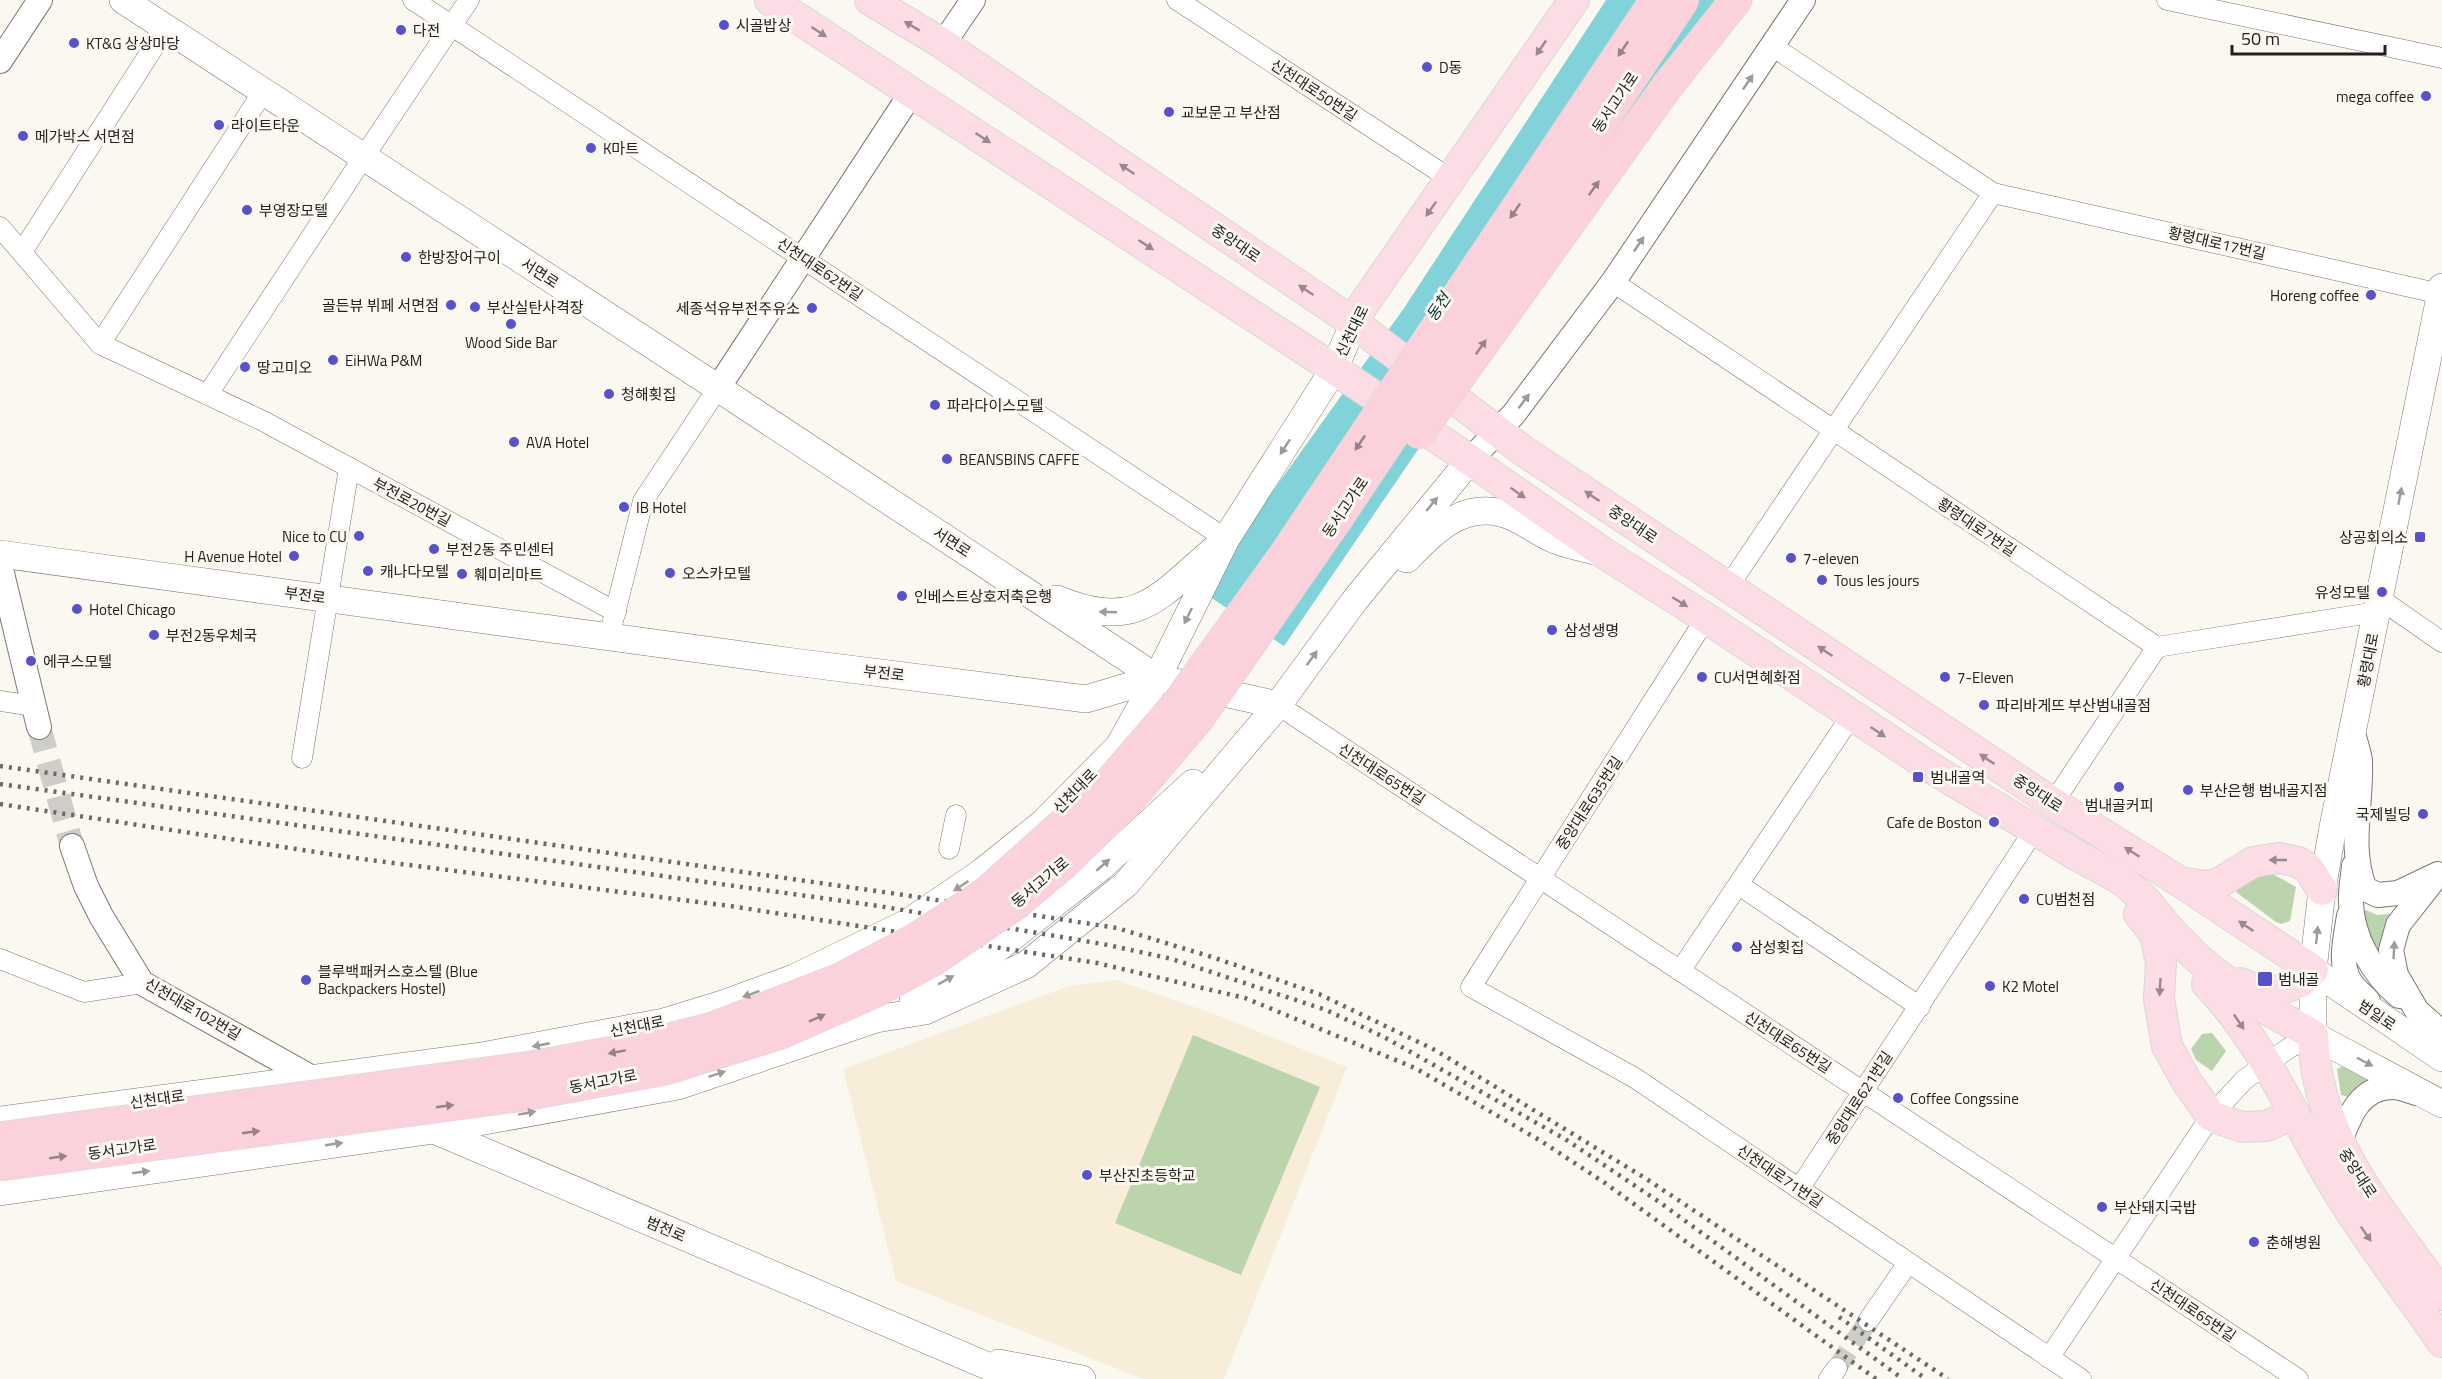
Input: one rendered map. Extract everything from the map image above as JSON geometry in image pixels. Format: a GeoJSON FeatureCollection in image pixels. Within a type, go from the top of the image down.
{"type":"FeatureCollection","features":[{"type":"Feature","properties":{"kind":"highway"},"geometry":{"type":"LineString","coordinates":[[1110,782],[1630,0]]}},
{"type":"Feature","properties":{"kind":"highway","name":"동서고가로"},"geometry":{"type":"LineString","coordinates":[[0,1138],[531,1066],[630,1049],[713,1028],[838,980],[914,940],[986,893],[1110,782],[1178,703],[1286,553],[1661,13],[1683,0]]}},
{"type":"Feature","properties":{"kind":"highway"},"geometry":{"type":"LineString","coordinates":[[1661,13],[1692,0]]}},
{"type":"Feature","properties":{"kind":"highway"},"geometry":{"type":"LineString","coordinates":[[1336,520],[1400,461],[1668,85],[1736,0]]}},
{"type":"Feature","properties":{"kind":"highway","name":"동서고가로"},"geometry":{"type":"LineString","coordinates":[[0,1165],[524,1095],[665,1069],[781,1034],[874,992],[933,960],[1014,905],[1063,864],[1126,802],[1197,720],[1336,520],[1661,13]]}},
{"type":"Feature","properties":{"kind":"main road","name":"서면로"},"geometry":{"type":"LineString","coordinates":[[123,0],[1157,678]]}},
{"type":"Feature","properties":{"kind":"main road","name":"중앙대로"},"geometry":{"type":"LineString","coordinates":[[770,0],[1334,369],[1605,554],[1706,618],[1933,769],[2122,880],[2146,901],[2167,927],[2212,971],[2252,1001],[2313,1035],[2314,1062],[2319,1087],[2339,1144],[2368,1190],[2442,1295]]}},
{"type":"Feature","properties":{"kind":"main road","name":"중앙대로"},"geometry":{"type":"LineString","coordinates":[[870,0],[943,44],[1354,323],[1498,432],[2053,803],[2313,970],[2301,982],[2268,994],[2251,989],[2212,971]]}},
{"type":"Feature","properties":{"kind":"main road","name":"신천대로"},"geometry":{"type":"LineString","coordinates":[[0,1120],[482,1056],[664,1022],[723,1004],[794,978],[909,922],[982,872],[1043,823],[1119,746],[1157,678],[1226,539],[1334,369],[1361,308],[1452,180],[1574,0]]}},
{"type":"Feature","properties":{"kind":"main road","name":"황령대로"},"geometry":{"type":"LineString","coordinates":[[2313,1035],[2313,970],[2322,890],[2442,292]]}},
{"type":"Feature","properties":{"kind":"main road"},"geometry":{"type":"LineString","coordinates":[[0,1192],[434,1130],[678,1086],[876,1019],[983,960],[1065,896],[1101,867],[1278,705],[1355,600],[1470,460]]}},
{"type":"Feature","properties":{"kind":"main road"},"geometry":{"type":"LineString","coordinates":[[1355,600],[1384,583],[1430,536],[1458,515],[1482,510],[1512,516],[1555,540],[1605,554]]}},
{"type":"Feature","properties":{"kind":"main road","name":"서면로"},"geometry":{"type":"LineString","coordinates":[[1006,578],[1085,610],[1109,614],[1129,612],[1146,604],[1171,586],[1226,539]]}},
{"type":"Feature","properties":{"kind":"main road","name":"부전로"},"geometry":{"type":"LineString","coordinates":[[0,554],[328,599],[613,624],[1086,699],[1157,678]]}},
{"type":"Feature","properties":{"kind":"main road"},"geometry":{"type":"LineString","coordinates":[[1157,678],[1278,705]]}},
{"type":"Feature","properties":{"kind":"main road","name":"중앙대로"},"geometry":{"type":"LineString","coordinates":[[2078,856],[2129,902],[2179,962],[2205,982],[2232,1010],[2267,1062],[2334,1186],[2442,1342]]}},
{"type":"Feature","properties":{"kind":"main road"},"geometry":{"type":"LineString","coordinates":[[2182,884],[2213,885],[2253,862],[2279,858],[2298,862],[2309,869],[2322,890]]}},
{"type":"Feature","properties":{"kind":"main road"},"geometry":{"type":"LineString","coordinates":[[2155,934],[2161,963],[2159,999],[2167,1046],[2187,1082],[2211,1116],[2242,1127],[2266,1126],[2294,1114]]}},
{"type":"Feature","properties":{"kind":"main road","name":"범일로"},"geometry":{"type":"LineString","coordinates":[[2313,970],[2442,1058]]}},
{"type":"Feature","properties":{"kind":"main road"},"geometry":{"type":"LineString","coordinates":[[2313,1035],[2437,1101]]}},
{"type":"Feature","properties":{"kind":"main road","name":"범천로"},"geometry":{"type":"LineString","coordinates":[[314,1079],[1018,1379]]}},
{"type":"Feature","properties":{"kind":"main road"},"geometry":{"type":"LineString","coordinates":[[965,1357],[1000,1379]]}},
{"type":"Feature","properties":{"kind":"main road"},"geometry":{"type":"LineString","coordinates":[[965,1357],[1082,1379]]}},
{"type":"Feature","properties":{"kind":"street"},"geometry":{"type":"LineString","coordinates":[[0,60],[40,0]]}},
{"type":"Feature","properties":{"kind":"street","name":"신천대로62번길"},"geometry":{"type":"LineString","coordinates":[[413,0],[1226,539]]}},
{"type":"Feature","properties":{"kind":"street"},"geometry":{"type":"LineString","coordinates":[[208,394],[469,0]]}},
{"type":"Feature","properties":{"kind":"street"},"geometry":{"type":"LineString","coordinates":[[943,44],[973,0]]}},
{"type":"Feature","properties":{"kind":"street","name":"신천대로50번길"},"geometry":{"type":"LineString","coordinates":[[1177,0],[1452,180]]}},
{"type":"Feature","properties":{"kind":"street"},"geometry":{"type":"LineString","coordinates":[[1470,460],[1498,432],[1613,282],[1803,0]]}},
{"type":"Feature","properties":{"kind":"street"},"geometry":{"type":"LineString","coordinates":[[2167,0],[2442,58]]}},
{"type":"Feature","properties":{"kind":"street"},"geometry":{"type":"LineString","coordinates":[[22,252],[166,28]]}},
{"type":"Feature","properties":{"kind":"street","name":"황령대로17번길"},"geometry":{"type":"LineString","coordinates":[[1772,46],[1993,193],[2442,292]]}},
{"type":"Feature","properties":{"kind":"street"},"geometry":{"type":"LineString","coordinates":[[100,344],[263,92]]}},
{"type":"Feature","properties":{"kind":"street"},"geometry":{"type":"LineString","coordinates":[[613,624],[643,501],[912,92]]}},
{"type":"Feature","properties":{"kind":"street"},"geometry":{"type":"LineString","coordinates":[[1728,586],[1993,193]]}},
{"type":"Feature","properties":{"kind":"street","name":"부전로20번길"},"geometry":{"type":"LineString","coordinates":[[0,227],[100,344],[263,421],[350,468],[613,624]]}},
{"type":"Feature","properties":{"kind":"street","name":"황령대로7번길"},"geometry":{"type":"LineString","coordinates":[[1613,282],[2157,647]]}},
{"type":"Feature","properties":{"kind":"street"},"geometry":{"type":"LineString","coordinates":[[302,758],[350,468]]}},
{"type":"Feature","properties":{"kind":"street"},"geometry":{"type":"LineString","coordinates":[[0,565],[37,716]]}},
{"type":"Feature","properties":{"kind":"street"},"geometry":{"type":"LineString","coordinates":[[2053,803],[2157,647],[2378,606],[2442,642]]}},
{"type":"Feature","properties":{"kind":"street","name":"중앙대로635번길"},"geometry":{"type":"LineString","coordinates":[[1471,987],[1706,618]]}},
{"type":"Feature","properties":{"kind":"street"},"geometry":{"type":"LineString","coordinates":[[0,701],[37,716]]}},
{"type":"Feature","properties":{"kind":"street","name":"신천대로65번길"},"geometry":{"type":"LineString","coordinates":[[1278,705],[2298,1379]]}},
{"type":"Feature","properties":{"kind":"street"},"geometry":{"type":"LineString","coordinates":[[1680,971],[1852,715]]}},
{"type":"Feature","properties":{"kind":"street"},"geometry":{"type":"LineString","coordinates":[[2353,734],[2360,759],[2356,851],[2344,953],[2345,971],[2351,983],[2383,1019]]}},
{"type":"Feature","properties":{"kind":"street"},"geometry":{"type":"LineString","coordinates":[[949,849],[956,815]]}},
{"type":"Feature","properties":{"kind":"street","name":"중앙대로621번길"},"geometry":{"type":"LineString","coordinates":[[1799,1189],[2035,829]]}},
{"type":"Feature","properties":{"kind":"street","name":"신천대로102번길"},"geometry":{"type":"LineString","coordinates":[[72,846],[86,886],[101,916],[142,983],[314,1079]]}},
{"type":"Feature","properties":{"kind":"street"},"geometry":{"type":"LineString","coordinates":[[2356,851],[2359,873],[2365,888],[2378,895],[2398,893],[2440,873]]}},
{"type":"Feature","properties":{"kind":"street"},"geometry":{"type":"LineString","coordinates":[[2417,1011],[2396,975],[2391,950],[2398,926],[2440,873]]}},
{"type":"Feature","properties":{"kind":"street"},"geometry":{"type":"LineString","coordinates":[[1739,885],[1920,1007]]}},
{"type":"Feature","properties":{"kind":"street"},"geometry":{"type":"LineString","coordinates":[[2350,902],[2355,932],[2372,964],[2391,989],[2442,1033]]}},
{"type":"Feature","properties":{"kind":"street"},"geometry":{"type":"LineString","coordinates":[[0,959],[84,992],[142,983]]}},
{"type":"Feature","properties":{"kind":"street","name":"신천대로71번길"},"geometry":{"type":"LineString","coordinates":[[1471,987],[1635,1078],[2081,1379]]}},
{"type":"Feature","properties":{"kind":"street"},"geometry":{"type":"LineString","coordinates":[[2049,1358],[2211,1116],[2244,1080],[2267,1062],[2313,1035]]}},
{"type":"Feature","properties":{"kind":"street"},"geometry":{"type":"LineString","coordinates":[[2339,1144],[2356,1105],[2372,1093],[2394,1087],[2437,1101]]}},
{"type":"Feature","properties":{"kind":"street"},"geometry":{"type":"LineString","coordinates":[[1868,1321],[1908,1263]]}},
{"type":"Feature","properties":{"kind":"shaded area","name":"부산진초등학교"},"geometry":{"type":"Polygon","coordinates":[[[1116,980],[1214,1014],[1347,1067],[1224,1379],[1143,1379],[896,1281],[843,1069],[1069,986],[1116,980]]]}},
{"type":"Feature","properties":{"kind":"green space"},"geometry":{"type":"Polygon","coordinates":[[[2269,872],[2296,887],[2290,921],[2281,924],[2236,892],[2241,881],[2269,872]]]}},
{"type":"Feature","properties":{"kind":"green space"},"geometry":{"type":"Polygon","coordinates":[[[2366,910],[2377,915],[2390,914],[2392,918],[2384,927],[2380,949],[2373,950],[2362,913],[2366,910]]]}},
{"type":"Feature","properties":{"kind":"green space"},"geometry":{"type":"Polygon","coordinates":[[[2212,1033],[2226,1051],[2212,1071],[2196,1060],[2191,1049],[2202,1034],[2212,1033]]]}},
{"type":"Feature","properties":{"kind":"green space"},"geometry":{"type":"Polygon","coordinates":[[[1193,1035],[1320,1087],[1241,1275],[1115,1223],[1193,1035]]]}},
{"type":"Feature","properties":{"kind":"green space"},"geometry":{"type":"Polygon","coordinates":[[[2345,1065],[2368,1080],[2353,1090],[2349,1097],[2341,1095],[2337,1069],[2345,1065]]]}},
{"type":"Feature","properties":{"kind":"water","name":"동천"},"geometry":{"type":"Polygon","coordinates":[[[1606,0],[1725,0],[1284,646],[1201,591],[1402,311],[1606,0]]]}},
{"type":"Feature","properties":{"kind":"tunnel"},"geometry":{"type":"LineString","coordinates":[[39,727],[72,846]]}},
{"type":"Feature","properties":{"kind":"tunnel"},"geometry":{"type":"LineString","coordinates":[[1837,1368],[1868,1321]]}},
{"type":"Feature","properties":{"kind":"railway"},"geometry":{"type":"LineString","coordinates":[[0,766],[904,895],[1117,928],[1215,958],[1319,994],[1435,1050],[1645,1178],[1948,1379]]}},
{"type":"Feature","properties":{"kind":"railway"},"geometry":{"type":"LineString","coordinates":[[0,784],[879,906],[1108,945],[1172,959],[1326,1010],[1384,1037],[1565,1139],[1655,1199],[1903,1379]]}},
{"type":"Feature","properties":{"kind":"railway"},"geometry":{"type":"LineString","coordinates":[[0,804],[362,859],[730,906],[1097,963],[1245,998],[1415,1068],[1541,1141],[1605,1183],[1876,1379]]}},
{"type":"Feature","properties":{"kind":"railway"},"geometry":{"type":"LineString","coordinates":[[1839,1317],[1926,1379]]}},
{"type":"Feature","properties":{"kind":"place","name":"시골밥상"},"geometry":{"type":"Point","coordinates":[724,25]}},
{"type":"Feature","properties":{"kind":"place","name":"다전"},"geometry":{"type":"Point","coordinates":[401,30]}},
{"type":"Feature","properties":{"kind":"place","name":"KT&G 상상마당"},"geometry":{"type":"Point","coordinates":[74,43]}},
{"type":"Feature","properties":{"kind":"place","name":"D동"},"geometry":{"type":"Point","coordinates":[1427,67]}},
{"type":"Feature","properties":{"kind":"place","name":"mega coffee"},"geometry":{"type":"Point","coordinates":[2426,96]}},
{"type":"Feature","properties":{"kind":"place","name":"교보문고 부산점"},"geometry":{"type":"Point","coordinates":[1169,112]}},
{"type":"Feature","properties":{"kind":"place","name":"라이트타운"},"geometry":{"type":"Point","coordinates":[219,125]}},
{"type":"Feature","properties":{"kind":"place","name":"메가박스 서면점"},"geometry":{"type":"Point","coordinates":[23,136]}},
{"type":"Feature","properties":{"kind":"place","name":"K마트"},"geometry":{"type":"Point","coordinates":[591,148]}},
{"type":"Feature","properties":{"kind":"place","name":"부영장모텔"},"geometry":{"type":"Point","coordinates":[247,210]}},
{"type":"Feature","properties":{"kind":"place","name":"한방장어구이"},"geometry":{"type":"Point","coordinates":[406,257]}},
{"type":"Feature","properties":{"kind":"place","name":"Horeng coffee"},"geometry":{"type":"Point","coordinates":[2371,295]}},
{"type":"Feature","properties":{"kind":"place","name":"골든뷰 뷔페 서면점"},"geometry":{"type":"Point","coordinates":[451,305]}},
{"type":"Feature","properties":{"kind":"place","name":"부산실탄사격장"},"geometry":{"type":"Point","coordinates":[475,307]}},
{"type":"Feature","properties":{"kind":"place","name":"세종석유부전주유소"},"geometry":{"type":"Point","coordinates":[812,308]}},
{"type":"Feature","properties":{"kind":"place","name":"Wood Side Bar"},"geometry":{"type":"Point","coordinates":[511,324]}},
{"type":"Feature","properties":{"kind":"place","name":"EiHWa P&M"},"geometry":{"type":"Point","coordinates":[333,360]}},
{"type":"Feature","properties":{"kind":"place","name":"땅고미오"},"geometry":{"type":"Point","coordinates":[245,367]}},
{"type":"Feature","properties":{"kind":"place","name":"청해횟집"},"geometry":{"type":"Point","coordinates":[609,394]}},
{"type":"Feature","properties":{"kind":"place","name":"파라다이스모텔"},"geometry":{"type":"Point","coordinates":[935,405]}},
{"type":"Feature","properties":{"kind":"place","name":"AVA Hotel"},"geometry":{"type":"Point","coordinates":[514,442]}},
{"type":"Feature","properties":{"kind":"place","name":"BEANSBINS CAFFE"},"geometry":{"type":"Point","coordinates":[947,459]}},
{"type":"Feature","properties":{"kind":"place","name":"IB Hotel"},"geometry":{"type":"Point","coordinates":[624,507]}},
{"type":"Feature","properties":{"kind":"place","name":"Nice to CU"},"geometry":{"type":"Point","coordinates":[359,536]}},
{"type":"Feature","properties":{"kind":"place","name":"상공회의소"},"geometry":{"type":"Point","coordinates":[2420,537]}},
{"type":"Feature","properties":{"kind":"place","name":"부전2동 주민센터"},"geometry":{"type":"Point","coordinates":[434,549]}},
{"type":"Feature","properties":{"kind":"place","name":"H Avenue Hotel"},"geometry":{"type":"Point","coordinates":[294,556]}},
{"type":"Feature","properties":{"kind":"place","name":"7-eleven"},"geometry":{"type":"Point","coordinates":[1791,558]}},
{"type":"Feature","properties":{"kind":"place","name":"캐나다모텔"},"geometry":{"type":"Point","coordinates":[368,571]}},
{"type":"Feature","properties":{"kind":"place","name":"오스카모텔"},"geometry":{"type":"Point","coordinates":[670,573]}},
{"type":"Feature","properties":{"kind":"place","name":"훼미리마트"},"geometry":{"type":"Point","coordinates":[462,574]}},
{"type":"Feature","properties":{"kind":"place","name":"Tous les jours"},"geometry":{"type":"Point","coordinates":[1822,580]}},
{"type":"Feature","properties":{"kind":"place","name":"유성모텔"},"geometry":{"type":"Point","coordinates":[2382,592]}},
{"type":"Feature","properties":{"kind":"place","name":"인베스트상호저축은행"},"geometry":{"type":"Point","coordinates":[902,596]}},
{"type":"Feature","properties":{"kind":"place","name":"Hotel Chicago"},"geometry":{"type":"Point","coordinates":[77,609]}},
{"type":"Feature","properties":{"kind":"place","name":"삼성생명"},"geometry":{"type":"Point","coordinates":[1552,630]}},
{"type":"Feature","properties":{"kind":"place","name":"부전2동우체국"},"geometry":{"type":"Point","coordinates":[154,635]}},
{"type":"Feature","properties":{"kind":"place","name":"에쿠스모텔"},"geometry":{"type":"Point","coordinates":[31,661]}},
{"type":"Feature","properties":{"kind":"place","name":"CU서면혜화점"},"geometry":{"type":"Point","coordinates":[1702,677]}},
{"type":"Feature","properties":{"kind":"place","name":"7-Eleven"},"geometry":{"type":"Point","coordinates":[1945,677]}},
{"type":"Feature","properties":{"kind":"place","name":"파리바게뜨 부산범내골점"},"geometry":{"type":"Point","coordinates":[1984,705]}},
{"type":"Feature","properties":{"kind":"place","name":"범내골역"},"geometry":{"type":"Point","coordinates":[1918,777]}},
{"type":"Feature","properties":{"kind":"place","name":"범내골커피"},"geometry":{"type":"Point","coordinates":[2119,787]}},
{"type":"Feature","properties":{"kind":"place","name":"부산은행 범내골지점"},"geometry":{"type":"Point","coordinates":[2188,790]}},
{"type":"Feature","properties":{"kind":"place","name":"국제빌딩"},"geometry":{"type":"Point","coordinates":[2423,814]}},
{"type":"Feature","properties":{"kind":"place","name":"Cafe de Boston"},"geometry":{"type":"Point","coordinates":[1994,822]}},
{"type":"Feature","properties":{"kind":"place","name":"CU범천점"},"geometry":{"type":"Point","coordinates":[2024,899]}},
{"type":"Feature","properties":{"kind":"place","name":"삼성횟집"},"geometry":{"type":"Point","coordinates":[1737,947]}},
{"type":"Feature","properties":{"kind":"place","name":"범내골"},"geometry":{"type":"Point","coordinates":[2265,979]}},
{"type":"Feature","properties":{"kind":"place","name":"블루백패커스호스텔 (Blue Backpackers Hostel)"},"geometry":{"type":"Point","coordinates":[306,980]}},
{"type":"Feature","properties":{"kind":"place","name":"K2 Motel"},"geometry":{"type":"Point","coordinates":[1990,986]}},
{"type":"Feature","properties":{"kind":"place","name":"Coffee Congssine"},"geometry":{"type":"Point","coordinates":[1898,1098]}},
{"type":"Feature","properties":{"kind":"place","name":"부산진초등학교"},"geometry":{"type":"Point","coordinates":[1087,1175]}},
{"type":"Feature","properties":{"kind":"place","name":"부산돼지국밥"},"geometry":{"type":"Point","coordinates":[2102,1207]}},
{"type":"Feature","properties":{"kind":"place","name":"춘해병원"},"geometry":{"type":"Point","coordinates":[2254,1242]}}]}
